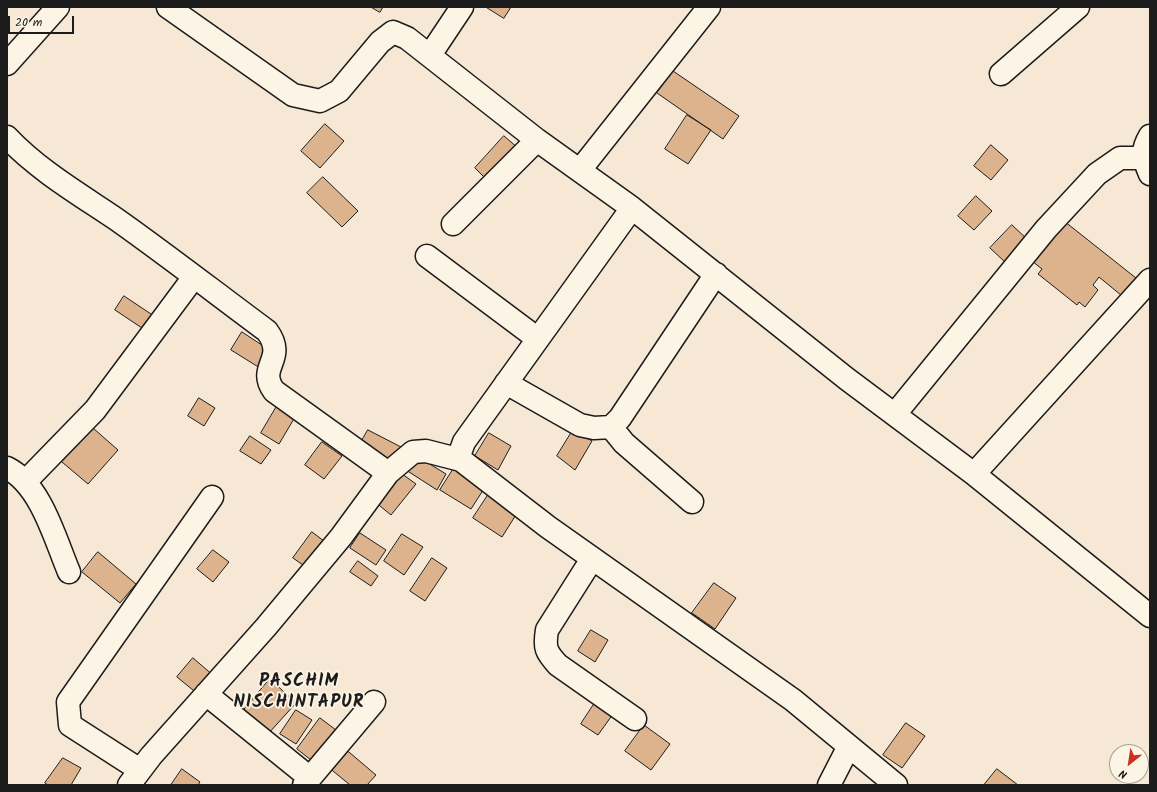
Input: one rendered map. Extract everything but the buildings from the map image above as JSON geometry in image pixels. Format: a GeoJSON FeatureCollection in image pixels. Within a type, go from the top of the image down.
{"type":"FeatureCollection","features":[{"type":"Feature","properties":{"kind":"street"},"geometry":{"type":"LineString","coordinates":[[7,64],[58,7]]}},
{"type":"Feature","properties":{"kind":"street"},"geometry":{"type":"LineString","coordinates":[[168,7],[293,95],[320,101],[339,90],[380,42],[393,32],[407,38],[430,54],[538,140],[632,208],[847,379],[974,474],[1150,616]]}},
{"type":"Feature","properties":{"kind":"street"},"geometry":{"type":"LineString","coordinates":[[430,54],[462,7]]}},
{"type":"Feature","properties":{"kind":"street"},"geometry":{"type":"LineString","coordinates":[[580,170],[709,7]]}},
{"type":"Feature","properties":{"kind":"street"},"geometry":{"type":"LineString","coordinates":[[1001,74],[1078,7]]}},
{"type":"Feature","properties":{"kind":"street"},"geometry":{"type":"LineString","coordinates":[[895,414],[1046,229],[1097,174],[1120,158],[1147,166],[1145,144],[1150,136]]}},
{"type":"Feature","properties":{"kind":"street"},"geometry":{"type":"LineString","coordinates":[[7,137],[29,157],[267,331],[274,341],[276,351],[268,374],[268,383],[274,391],[388,473]]}},
{"type":"Feature","properties":{"kind":"street"},"geometry":{"type":"LineString","coordinates":[[453,224],[538,140]]}},
{"type":"Feature","properties":{"kind":"street"},"geometry":{"type":"LineString","coordinates":[[461,460],[460,453],[464,442],[632,208]]}},
{"type":"Feature","properties":{"kind":"street"},"geometry":{"type":"LineString","coordinates":[[427,256],[538,339]]}},
{"type":"Feature","properties":{"kind":"street"},"geometry":{"type":"LineString","coordinates":[[506,383],[580,425],[594,428],[611,427],[620,418],[716,274]]}},
{"type":"Feature","properties":{"kind":"street"},"geometry":{"type":"LineString","coordinates":[[25,482],[95,410],[194,277]]}},
{"type":"Feature","properties":{"kind":"street"},"geometry":{"type":"LineString","coordinates":[[974,474],[1150,280]]}},
{"type":"Feature","properties":{"kind":"street"},"geometry":{"type":"LineString","coordinates":[[611,427],[624,443],[692,502]]}},
{"type":"Feature","properties":{"kind":"street"},"geometry":{"type":"LineString","coordinates":[[212,496],[68,702],[70,725],[134,778],[206,694],[266,628],[341,537],[388,473],[413,452],[426,451],[461,460],[470,469],[592,558],[793,700],[896,785]]}},
{"type":"Feature","properties":{"kind":"street"},"geometry":{"type":"LineString","coordinates":[[7,468],[25,482],[39,499],[69,572]]}},
{"type":"Feature","properties":{"kind":"street"},"geometry":{"type":"LineString","coordinates":[[592,558],[547,630],[545,643],[548,654],[558,665],[635,718]]}},
{"type":"Feature","properties":{"kind":"street"},"geometry":{"type":"LineString","coordinates":[[206,694],[307,781],[374,702]]}},
{"type":"Feature","properties":{"kind":"street"},"geometry":{"type":"LineString","coordinates":[[829,785],[849,746]]}},
{"type":"Feature","properties":{"kind":"district","name":"PASCHIM NISCHINTAPUR"},"geometry":{"type":"Point","coordinates":[299,693]}}]}
